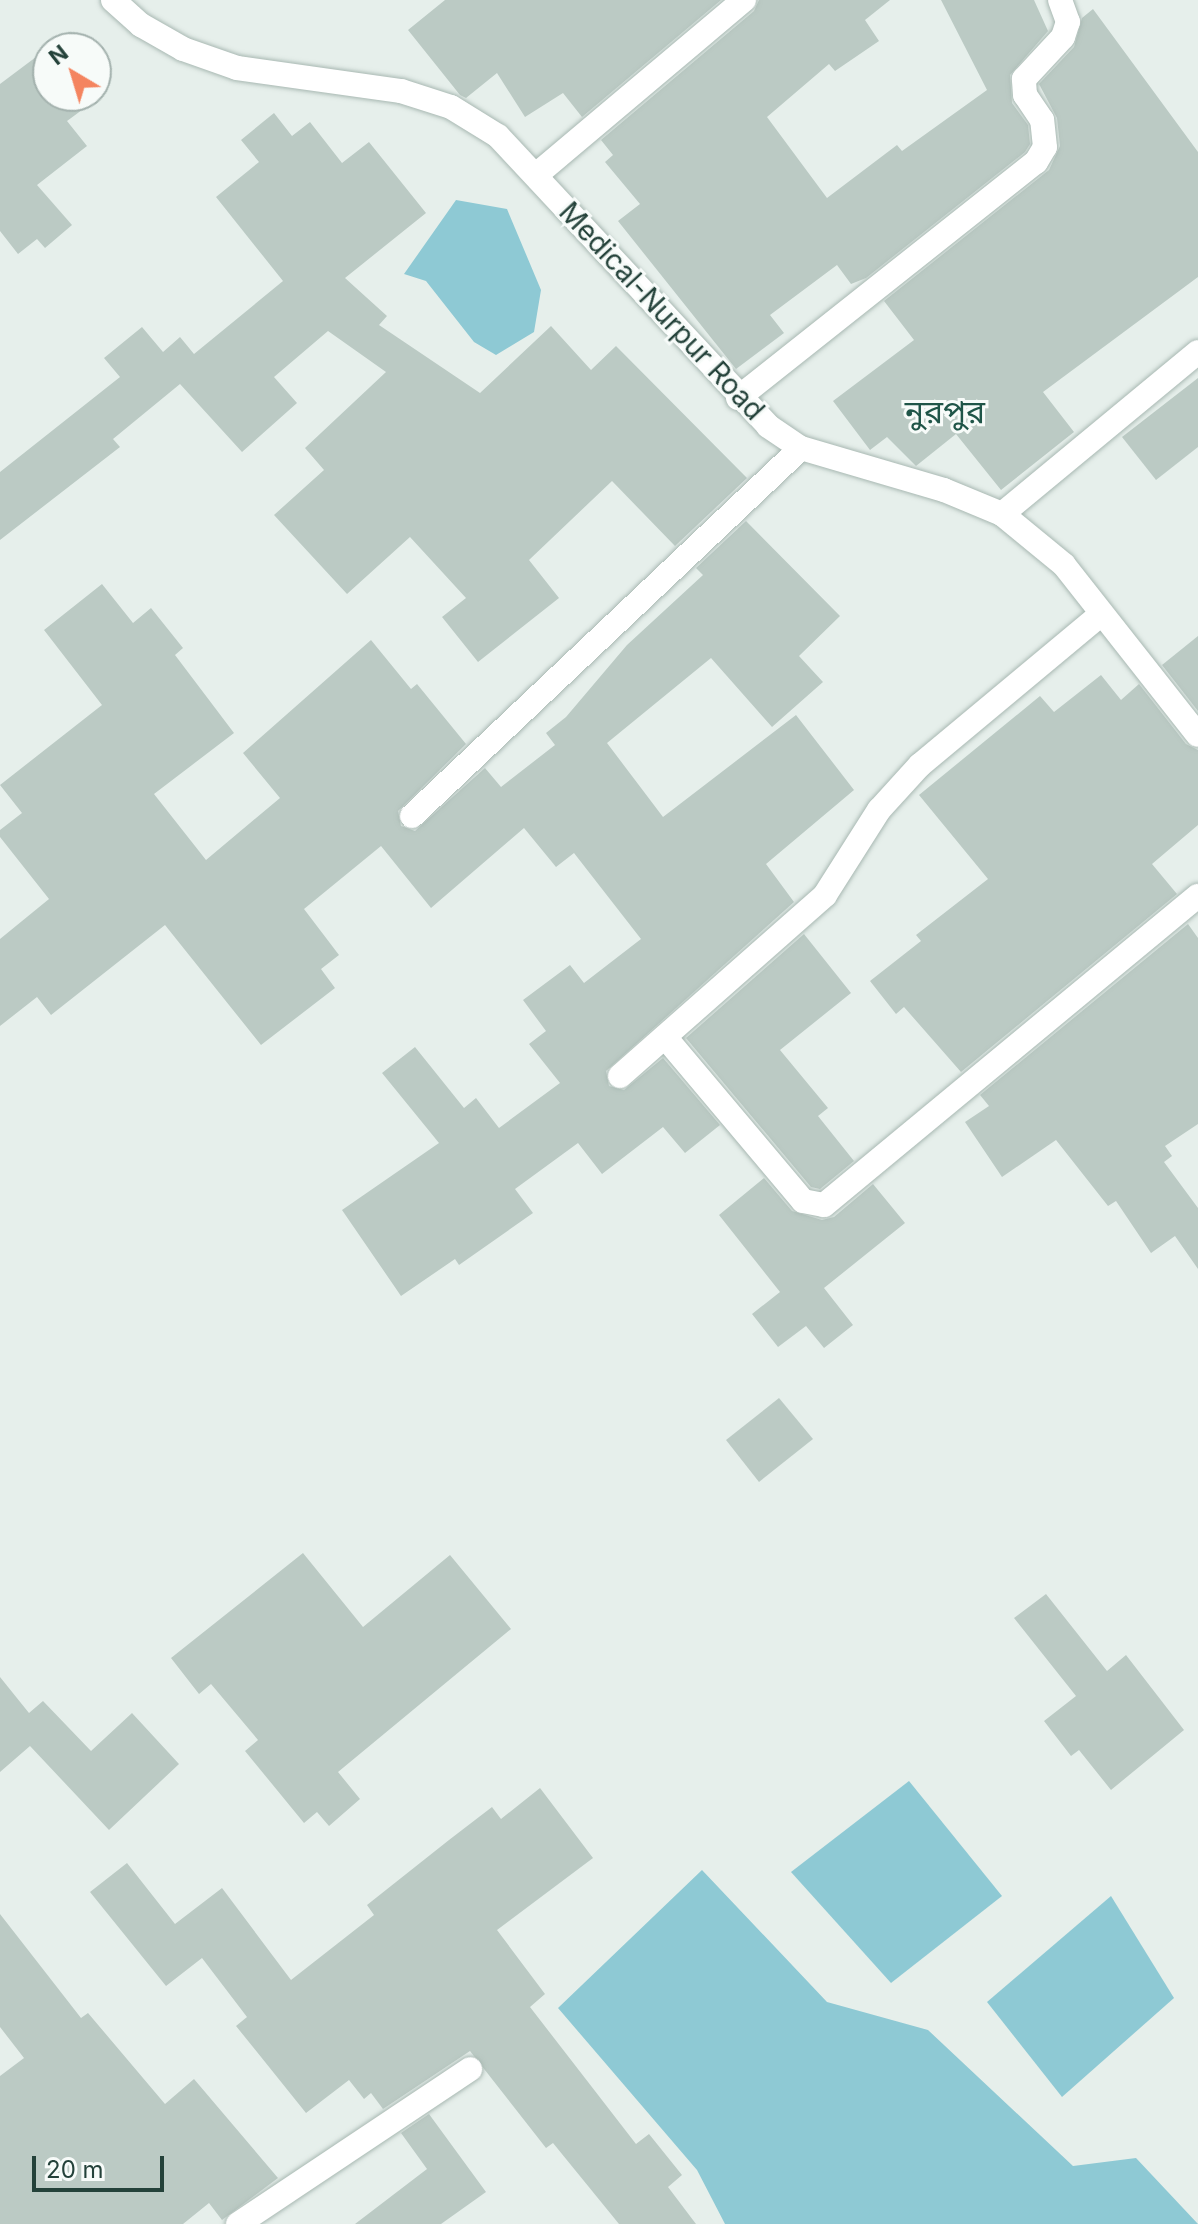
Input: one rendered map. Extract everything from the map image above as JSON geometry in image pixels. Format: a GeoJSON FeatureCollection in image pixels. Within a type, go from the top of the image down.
{"type":"FeatureCollection","features":[{"type":"Feature","properties":{"kind":"street","name":"Medical-Nurpur Road"},"geometry":{"type":"LineString","coordinates":[[113,0],[141,25],[183,49],[237,68],[355,82],[451,107],[498,136],[738,398],[801,448],[931,486],[1002,514],[1064,565],[1099,616],[1198,735]]}},
{"type":"Feature","properties":{"kind":"street"},"geometry":{"type":"LineString","coordinates":[[536,175],[744,0]]}},
{"type":"Feature","properties":{"kind":"street"},"geometry":{"type":"LineString","coordinates":[[738,398],[1036,162],[1045,147],[1042,120],[1025,95],[1024,79],[1063,37],[1068,22],[1060,0]]}},
{"type":"Feature","properties":{"kind":"street"},"geometry":{"type":"LineString","coordinates":[[1002,514],[1198,352]]}},
{"type":"Feature","properties":{"kind":"street"},"geometry":{"type":"LineString","coordinates":[[412,816],[801,448]]}},
{"type":"Feature","properties":{"kind":"street"},"geometry":{"type":"LineString","coordinates":[[620,1076],[825,895],[879,810],[920,765],[1099,616]]}},
{"type":"Feature","properties":{"kind":"street"},"geometry":{"type":"LineString","coordinates":[[665,1037],[803,1201],[824,1205],[1198,896]]}},
{"type":"Feature","properties":{"kind":"street"},"geometry":{"type":"LineString","coordinates":[[238,2224],[470,2069]]}},
{"type":"Feature","properties":{"kind":"water"},"geometry":{"type":"Polygon","coordinates":[[[456,200],[507,209],[541,290],[534,332],[496,355],[474,342],[426,281],[404,274],[456,200]]]}},
{"type":"Feature","properties":{"kind":"water"},"geometry":{"type":"Polygon","coordinates":[[[909,1781],[1002,1896],[891,1983],[791,1872],[909,1781]]]}},
{"type":"Feature","properties":{"kind":"water"},"geometry":{"type":"Polygon","coordinates":[[[702,1870],[827,2002],[928,2030],[1073,2166],[1136,2158],[1198,2224],[725,2224],[697,2170],[558,2008],[702,1870]]]}},
{"type":"Feature","properties":{"kind":"water"},"geometry":{"type":"Polygon","coordinates":[[[1111,1896],[1174,1998],[1062,2097],[987,2002],[1111,1896]]]}},
{"type":"Feature","properties":{"kind":"building"},"geometry":{"type":"Polygon","coordinates":[[[445,0],[721,0],[582,117],[563,93],[525,117],[497,73],[466,98],[460,95],[408,30],[445,0]]]}},
{"type":"Feature","properties":{"kind":"building"},"geometry":{"type":"Polygon","coordinates":[[[759,0],[890,0],[865,20],[879,41],[835,71],[829,64],[767,117],[827,198],[897,145],[902,151],[987,90],[941,0],[1034,0],[1048,31],[1010,75],[1012,103],[1028,125],[1030,144],[1025,152],[866,278],[851,284],[837,265],[770,315],[784,333],[736,369],[618,221],[640,204],[605,162],[613,155],[601,140],[754,11],[759,0]]]}},
{"type":"Feature","properties":{"kind":"building"},"geometry":{"type":"Polygon","coordinates":[[[1093,9],[1198,152],[1198,277],[1043,392],[1074,432],[1001,490],[956,434],[916,466],[887,437],[870,450],[833,401],[914,340],[884,301],[1049,170],[1060,146],[1057,118],[1039,84],[1074,47],[1082,18],[1093,9]]]}},
{"type":"Feature","properties":{"kind":"building"},"geometry":{"type":"Polygon","coordinates":[[[32,60],[32,112],[79,112],[67,121],[87,146],[37,185],[72,225],[45,248],[37,239],[18,254],[0,231],[0,84],[32,60]]]}},
{"type":"Feature","properties":{"kind":"building"},"geometry":{"type":"Polygon","coordinates":[[[274,113],[292,136],[310,122],[342,163],[369,142],[426,213],[345,278],[387,316],[379,325],[480,393],[551,326],[591,370],[616,346],[747,478],[675,546],[612,481],[529,560],[559,598],[478,662],[442,617],[466,598],[410,537],[347,594],[274,515],[324,470],[305,448],[386,372],[328,331],[274,377],[297,403],[242,452],[180,384],[113,439],[120,447],[0,540],[0,472],[120,377],[104,358],[142,327],[163,352],[180,337],[194,354],[283,281],[216,197],[259,162],[241,140],[274,113]]]}},
{"type":"Feature","properties":{"kind":"building"},"geometry":{"type":"Polygon","coordinates":[[[1198,378],[1198,447],[1156,480],[1122,437],[1198,378]]]}},
{"type":"Feature","properties":{"kind":"building"},"geometry":{"type":"Polygon","coordinates":[[[746,521],[840,616],[799,656],[823,682],[772,727],[711,658],[607,743],[663,817],[796,715],[854,790],[766,864],[794,902],[606,1071],[609,1086],[624,1090],[663,1058],[720,1125],[685,1153],[663,1127],[602,1174],[578,1143],[515,1189],[533,1213],[459,1265],[455,1259],[401,1296],[342,1210],[439,1143],[382,1073],[415,1047],[464,1108],[476,1098],[499,1128],[560,1083],[529,1044],[546,1031],[523,1000],[570,965],[584,983],[641,939],[574,853],[556,867],[524,828],[431,908],[381,846],[304,909],[339,955],[321,969],[335,988],[261,1045],[165,925],[51,1015],[37,997],[0,1026],[0,939],[49,899],[0,837],[0,830],[22,813],[0,785],[102,705],[44,630],[102,584],[133,623],[151,608],[183,648],[175,655],[234,733],[154,794],[206,860],[280,798],[243,753],[371,640],[411,689],[417,684],[466,744],[398,811],[401,826],[415,831],[485,768],[501,787],[555,745],[546,733],[566,717],[627,645],[703,575],[696,568],[746,521]]]}},
{"type":"Feature","properties":{"kind":"building"},"geometry":{"type":"Polygon","coordinates":[[[1198,636],[1198,711],[1162,665],[1198,636]]]}},
{"type":"Feature","properties":{"kind":"building"},"geometry":{"type":"Polygon","coordinates":[[[1101,675],[1121,700],[1139,684],[1186,744],[1198,750],[1198,825],[1152,864],[1177,894],[961,1072],[904,1007],[896,1014],[870,981],[921,941],[916,935],[988,879],[919,795],[1040,696],[1054,712],[1101,675]]]}},
{"type":"Feature","properties":{"kind":"building"},"geometry":{"type":"Polygon","coordinates":[[[1188,924],[1198,938],[1198,1124],[1165,1146],[1172,1156],[1164,1162],[1198,1208],[1198,1269],[1175,1236],[1151,1253],[1116,1201],[1108,1206],[1056,1140],[1002,1177],[965,1122],[989,1106],[980,1095],[1188,924]]]}},
{"type":"Feature","properties":{"kind":"building"},"geometry":{"type":"Polygon","coordinates":[[[804,934],[851,993],[780,1050],[828,1108],[818,1116],[854,1161],[820,1189],[811,1187],[686,1038],[804,934]]]}},
{"type":"Feature","properties":{"kind":"building"},"geometry":{"type":"Polygon","coordinates":[[[764,1178],[792,1211],[822,1220],[834,1217],[873,1184],[905,1223],[824,1288],[853,1325],[824,1348],[806,1326],[778,1347],[752,1314],[780,1292],[719,1215],[764,1178]]]}},
{"type":"Feature","properties":{"kind":"building"},"geometry":{"type":"Polygon","coordinates":[[[779,1398],[813,1439],[759,1482],[726,1440],[779,1398]]]}},
{"type":"Feature","properties":{"kind":"building"},"geometry":{"type":"Polygon","coordinates":[[[303,1553],[363,1627],[450,1555],[511,1629],[338,1772],[360,1799],[329,1826],[317,1812],[304,1823],[245,1751],[258,1740],[211,1684],[199,1694],[171,1658],[303,1553]]]}},
{"type":"Feature","properties":{"kind":"building"},"geometry":{"type":"Polygon","coordinates":[[[1046,1594],[1107,1671],[1126,1655],[1184,1730],[1111,1790],[1079,1750],[1071,1756],[1044,1721],[1076,1696],[1014,1618],[1046,1594]]]}},
{"type":"Feature","properties":{"kind":"building"},"geometry":{"type":"Polygon","coordinates":[[[0,1677],[29,1713],[43,1701],[91,1751],[132,1713],[179,1764],[109,1830],[30,1746],[0,1772],[0,1677]]]}},
{"type":"Feature","properties":{"kind":"building"},"geometry":{"type":"Polygon","coordinates":[[[540,1788],[593,1858],[497,1930],[545,1994],[530,2007],[636,2144],[649,2134],[682,2175],[668,2187],[696,2224],[619,2224],[553,2143],[546,2148],[470,2051],[383,2109],[371,2093],[364,2099],[349,2080],[306,2113],[236,2026],[247,2017],[202,1958],[166,1986],[90,1892],[127,1863],[175,1924],[222,1888],[291,1980],[374,1915],[367,1905],[449,1840],[492,1807],[501,1819],[540,1788]]]}},
{"type":"Feature","properties":{"kind":"building"},"geometry":{"type":"Polygon","coordinates":[[[0,1914],[81,2018],[88,2013],[165,2104],[194,2079],[278,2178],[222,2220],[209,2203],[183,2224],[0,2224],[0,2076],[24,2058],[0,2027],[0,1914]]]}},
{"type":"Feature","properties":{"kind":"building"},"geometry":{"type":"Polygon","coordinates":[[[429,2114],[486,2192],[441,2224],[355,2224],[427,2169],[401,2133],[429,2114]]]}},
{"type":"Feature","properties":{"kind":"district","name":"নুরপুর"},"geometry":{"type":"Point","coordinates":[945,412]}}]}
